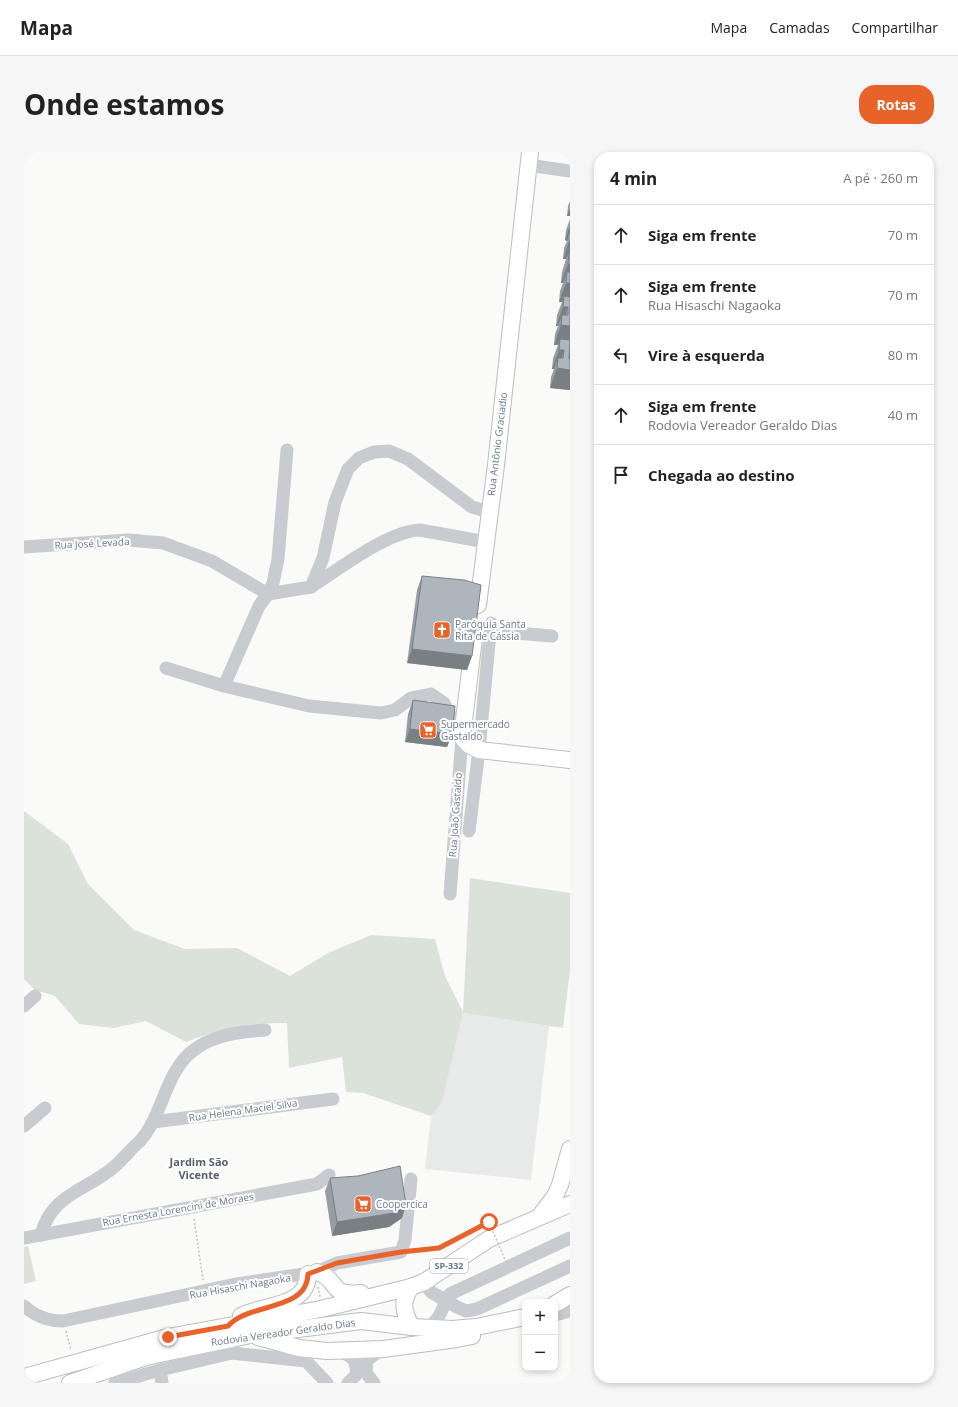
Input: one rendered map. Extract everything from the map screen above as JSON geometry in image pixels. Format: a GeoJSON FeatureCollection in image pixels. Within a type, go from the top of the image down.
{"type":"FeatureCollection","features":[{"type":"Feature","properties":{"kind":"main road","name":"Rua Antônio Graciadio"},"geometry":{"type":"LineString","coordinates":[[462,737],[486,542],[529,159]]}},
{"type":"Feature","properties":{"kind":"main road"},"geometry":{"type":"LineString","coordinates":[[462,737],[469,746],[480,750],[570,760]]}},
{"type":"Feature","properties":{"kind":"main road"},"geometry":{"type":"LineString","coordinates":[[539,1217],[555,1196],[560,1185],[570,1150]]}},
{"type":"Feature","properties":{"kind":"main road","name":"Rodovia Vereador Geraldo Dias"},"geometry":{"type":"LineString","coordinates":[[24,1377],[168,1337],[321,1309],[418,1284],[489,1239],[570,1204]]}},
{"type":"Feature","properties":{"kind":"main road"},"geometry":{"type":"LineString","coordinates":[[228,1326],[244,1314],[288,1302],[298,1296],[313,1273],[326,1275],[335,1288],[341,1293],[348,1294],[368,1292],[381,1294]]}},
{"type":"Feature","properties":{"kind":"main road"},"geometry":{"type":"LineString","coordinates":[[418,1284],[406,1295],[404,1301],[406,1317],[419,1327]]}},
{"type":"Feature","properties":{"kind":"main road"},"geometry":{"type":"LineString","coordinates":[[558,1302],[570,1295]]}},
{"type":"Feature","properties":{"kind":"main road","name":"Rodovia Vereador Geraldo Dias"},"geometry":{"type":"LineString","coordinates":[[70,1383],[146,1357],[251,1335],[361,1321],[452,1329],[522,1318]]}},
{"type":"Feature","properties":{"kind":"main road"},"geometry":{"type":"LineString","coordinates":[[251,1335],[299,1348],[338,1351],[457,1340],[483,1333],[508,1321]]}},
{"type":"Feature","properties":{"kind":"street"},"geometry":{"type":"LineString","coordinates":[[529,159],[570,171]]}},
{"type":"Feature","properties":{"kind":"street"},"geometry":{"type":"LineString","coordinates":[[224,686],[259,606],[268,594],[273,583],[278,559],[287,450]]}},
{"type":"Feature","properties":{"kind":"street"},"geometry":{"type":"LineString","coordinates":[[311,587],[323,558],[335,502],[348,469],[359,458],[374,452],[389,451],[408,460],[472,507],[489,512]]}},
{"type":"Feature","properties":{"kind":"street"},"geometry":{"type":"LineString","coordinates":[[268,594],[311,587],[392,536],[409,530],[420,530],[486,542]]}},
{"type":"Feature","properties":{"kind":"street","name":"Rua José Levada"},"geometry":{"type":"LineString","coordinates":[[24,547],[128,540],[163,543],[212,561],[268,594]]}},
{"type":"Feature","properties":{"kind":"street"},"geometry":{"type":"LineString","coordinates":[[469,831],[480,750],[491,627],[552,636]]}},
{"type":"Feature","properties":{"kind":"street"},"geometry":{"type":"LineString","coordinates":[[166,668],[224,686],[309,706],[381,712],[395,710],[411,698],[431,694],[444,703],[462,737]]}},
{"type":"Feature","properties":{"kind":"street","name":"Rua João Gastaldo"},"geometry":{"type":"LineString","coordinates":[[450,894],[462,737]]}},
{"type":"Feature","properties":{"kind":"street"},"geometry":{"type":"LineString","coordinates":[[24,1006],[36,996]]}},
{"type":"Feature","properties":{"kind":"street"},"geometry":{"type":"LineString","coordinates":[[41,1235],[45,1220],[59,1202],[114,1167],[141,1139],[153,1122],[172,1077],[187,1056],[198,1046],[215,1038],[238,1032],[265,1030]]}},
{"type":"Feature","properties":{"kind":"street","name":"Rua Helena Maciel Silva"},"geometry":{"type":"LineString","coordinates":[[153,1122],[333,1098]]}},
{"type":"Feature","properties":{"kind":"street"},"geometry":{"type":"LineString","coordinates":[[24,1126],[45,1108]]}},
{"type":"Feature","properties":{"kind":"street","name":"Rua Ernesta Lorencini de Moraes"},"geometry":{"type":"LineString","coordinates":[[24,1238],[317,1184],[329,1175]]}},
{"type":"Feature","properties":{"kind":"street"},"geometry":{"type":"LineString","coordinates":[[401,1252],[405,1240],[411,1179]]}},
{"type":"Feature","properties":{"kind":"street"},"geometry":{"type":"LineString","coordinates":[[419,1327],[436,1322],[445,1302],[454,1292],[570,1238]]}},
{"type":"Feature","properties":{"kind":"street","name":"Rua Hisaschi Nagaoka"},"geometry":{"type":"LineString","coordinates":[[27,1309],[45,1319],[63,1321],[236,1284],[313,1273],[337,1263],[401,1252]]}},
{"type":"Feature","properties":{"kind":"street"},"geometry":{"type":"LineString","coordinates":[[418,1284],[456,1311],[466,1311],[477,1309],[570,1266]]}},
{"type":"Feature","properties":{"kind":"street"},"geometry":{"type":"LineString","coordinates":[[558,1314],[570,1311]]}},
{"type":"Feature","properties":{"kind":"street"},"geometry":{"type":"LineString","coordinates":[[374,1383],[366,1373],[367,1360],[383,1348]]}},
{"type":"Feature","properties":{"kind":"street"},"geometry":{"type":"LineString","coordinates":[[338,1351],[350,1355],[356,1361],[357,1374],[349,1383]]}},
{"type":"Feature","properties":{"kind":"street"},"geometry":{"type":"LineString","coordinates":[[115,1383],[160,1370],[232,1353],[306,1361],[327,1383]]}},
{"type":"Feature","properties":{"kind":"street"},"geometry":{"type":"LineString","coordinates":[[160,1370],[162,1383]]}},
{"type":"Feature","properties":{"kind":"path"},"geometry":{"type":"LineString","coordinates":[[192,1207],[205,1291]]}},
{"type":"Feature","properties":{"kind":"path"},"geometry":{"type":"LineString","coordinates":[[401,1252],[439,1248],[489,1222],[506,1262]]}},
{"type":"Feature","properties":{"kind":"path"},"geometry":{"type":"LineString","coordinates":[[313,1273],[321,1309]]}},
{"type":"Feature","properties":{"kind":"path"},"geometry":{"type":"LineString","coordinates":[[63,1321],[74,1363]]}},
{"type":"Feature","properties":{"kind":"shaded area"},"geometry":{"type":"Polygon","coordinates":[[[24,811],[68,844],[88,884],[134,930],[185,949],[237,948],[290,976],[328,953],[371,935],[435,939],[445,976],[463,1012],[470,878],[570,893],[570,971],[563,1028],[463,1013],[442,1103],[431,1116],[363,1093],[346,1092],[342,1057],[289,1068],[287,1023],[248,1025],[210,1034],[186,1042],[146,1021],[114,1028],[79,1024],[55,996],[35,990],[24,979],[24,811]]]}},
{"type":"Feature","properties":{"kind":"shaded area"},"geometry":{"type":"Polygon","coordinates":[[[463,1013],[549,1026],[531,1180],[425,1169],[431,1116],[442,1103],[463,1013]]]}},
{"type":"Feature","properties":{"kind":"shaded area"},"geometry":{"type":"Polygon","coordinates":[[[28,1246],[36,1281],[24,1284],[24,1247],[28,1246]]]}},
{"type":"Feature","properties":{"kind":"building"},"geometry":{"type":"Polygon","coordinates":[[[569,253],[570,264],[568,264],[569,253]]]}},
{"type":"Feature","properties":{"kind":"building"},"geometry":{"type":"Polygon","coordinates":[[[567,272],[570,272],[570,283],[566,283],[567,272]]]}},
{"type":"Feature","properties":{"kind":"building"},"geometry":{"type":"Polygon","coordinates":[[[564,296],[570,297],[570,326],[561,325],[562,315],[568,315],[568,307],[563,307],[564,296]]]}},
{"type":"Feature","properties":{"kind":"building"},"geometry":{"type":"Polygon","coordinates":[[[560,339],[570,340],[570,370],[557,368],[558,358],[563,358],[564,350],[559,350],[560,339]]]}},
{"type":"Feature","properties":{"kind":"building","name":"Paróquia Santa Rita de Cássia"},"geometry":{"type":"Polygon","coordinates":[[[422,576],[464,580],[481,585],[472,656],[412,649],[422,576]]]}},
{"type":"Feature","properties":{"kind":"building"},"geometry":{"type":"Polygon","coordinates":[[[413,700],[455,706],[452,734],[410,729],[413,700]]]}},
{"type":"Feature","properties":{"kind":"building","name":"Coopercica"},"geometry":{"type":"Polygon","coordinates":[[[400,1166],[406,1205],[394,1213],[337,1222],[330,1178],[358,1176],[400,1166]]]}},
{"type":"Feature","properties":{"kind":"place","name":"Paróquia Santa Rita de Cássia"},"geometry":{"type":"Point","coordinates":[442,630]}},
{"type":"Feature","properties":{"kind":"place","name":"Supermercado Gastaldo"},"geometry":{"type":"Point","coordinates":[428,730]}},
{"type":"Feature","properties":{"kind":"place","name":"Coopercica"},"geometry":{"type":"Point","coordinates":[363,1204]}},
{"type":"Feature","properties":{"kind":"district","name":"Jardim São Vicente"},"geometry":{"type":"Point","coordinates":[199,1168]}},
{"type":"Feature","properties":{"kind":"route"},"geometry":{"type":"LineString","coordinates":[[168,1337],[228,1326],[244,1314],[288,1302],[298,1296],[304,1289],[307,1283],[308,1274],[317,1272],[337,1263],[401,1252],[439,1248],[489,1222]]}}]}
